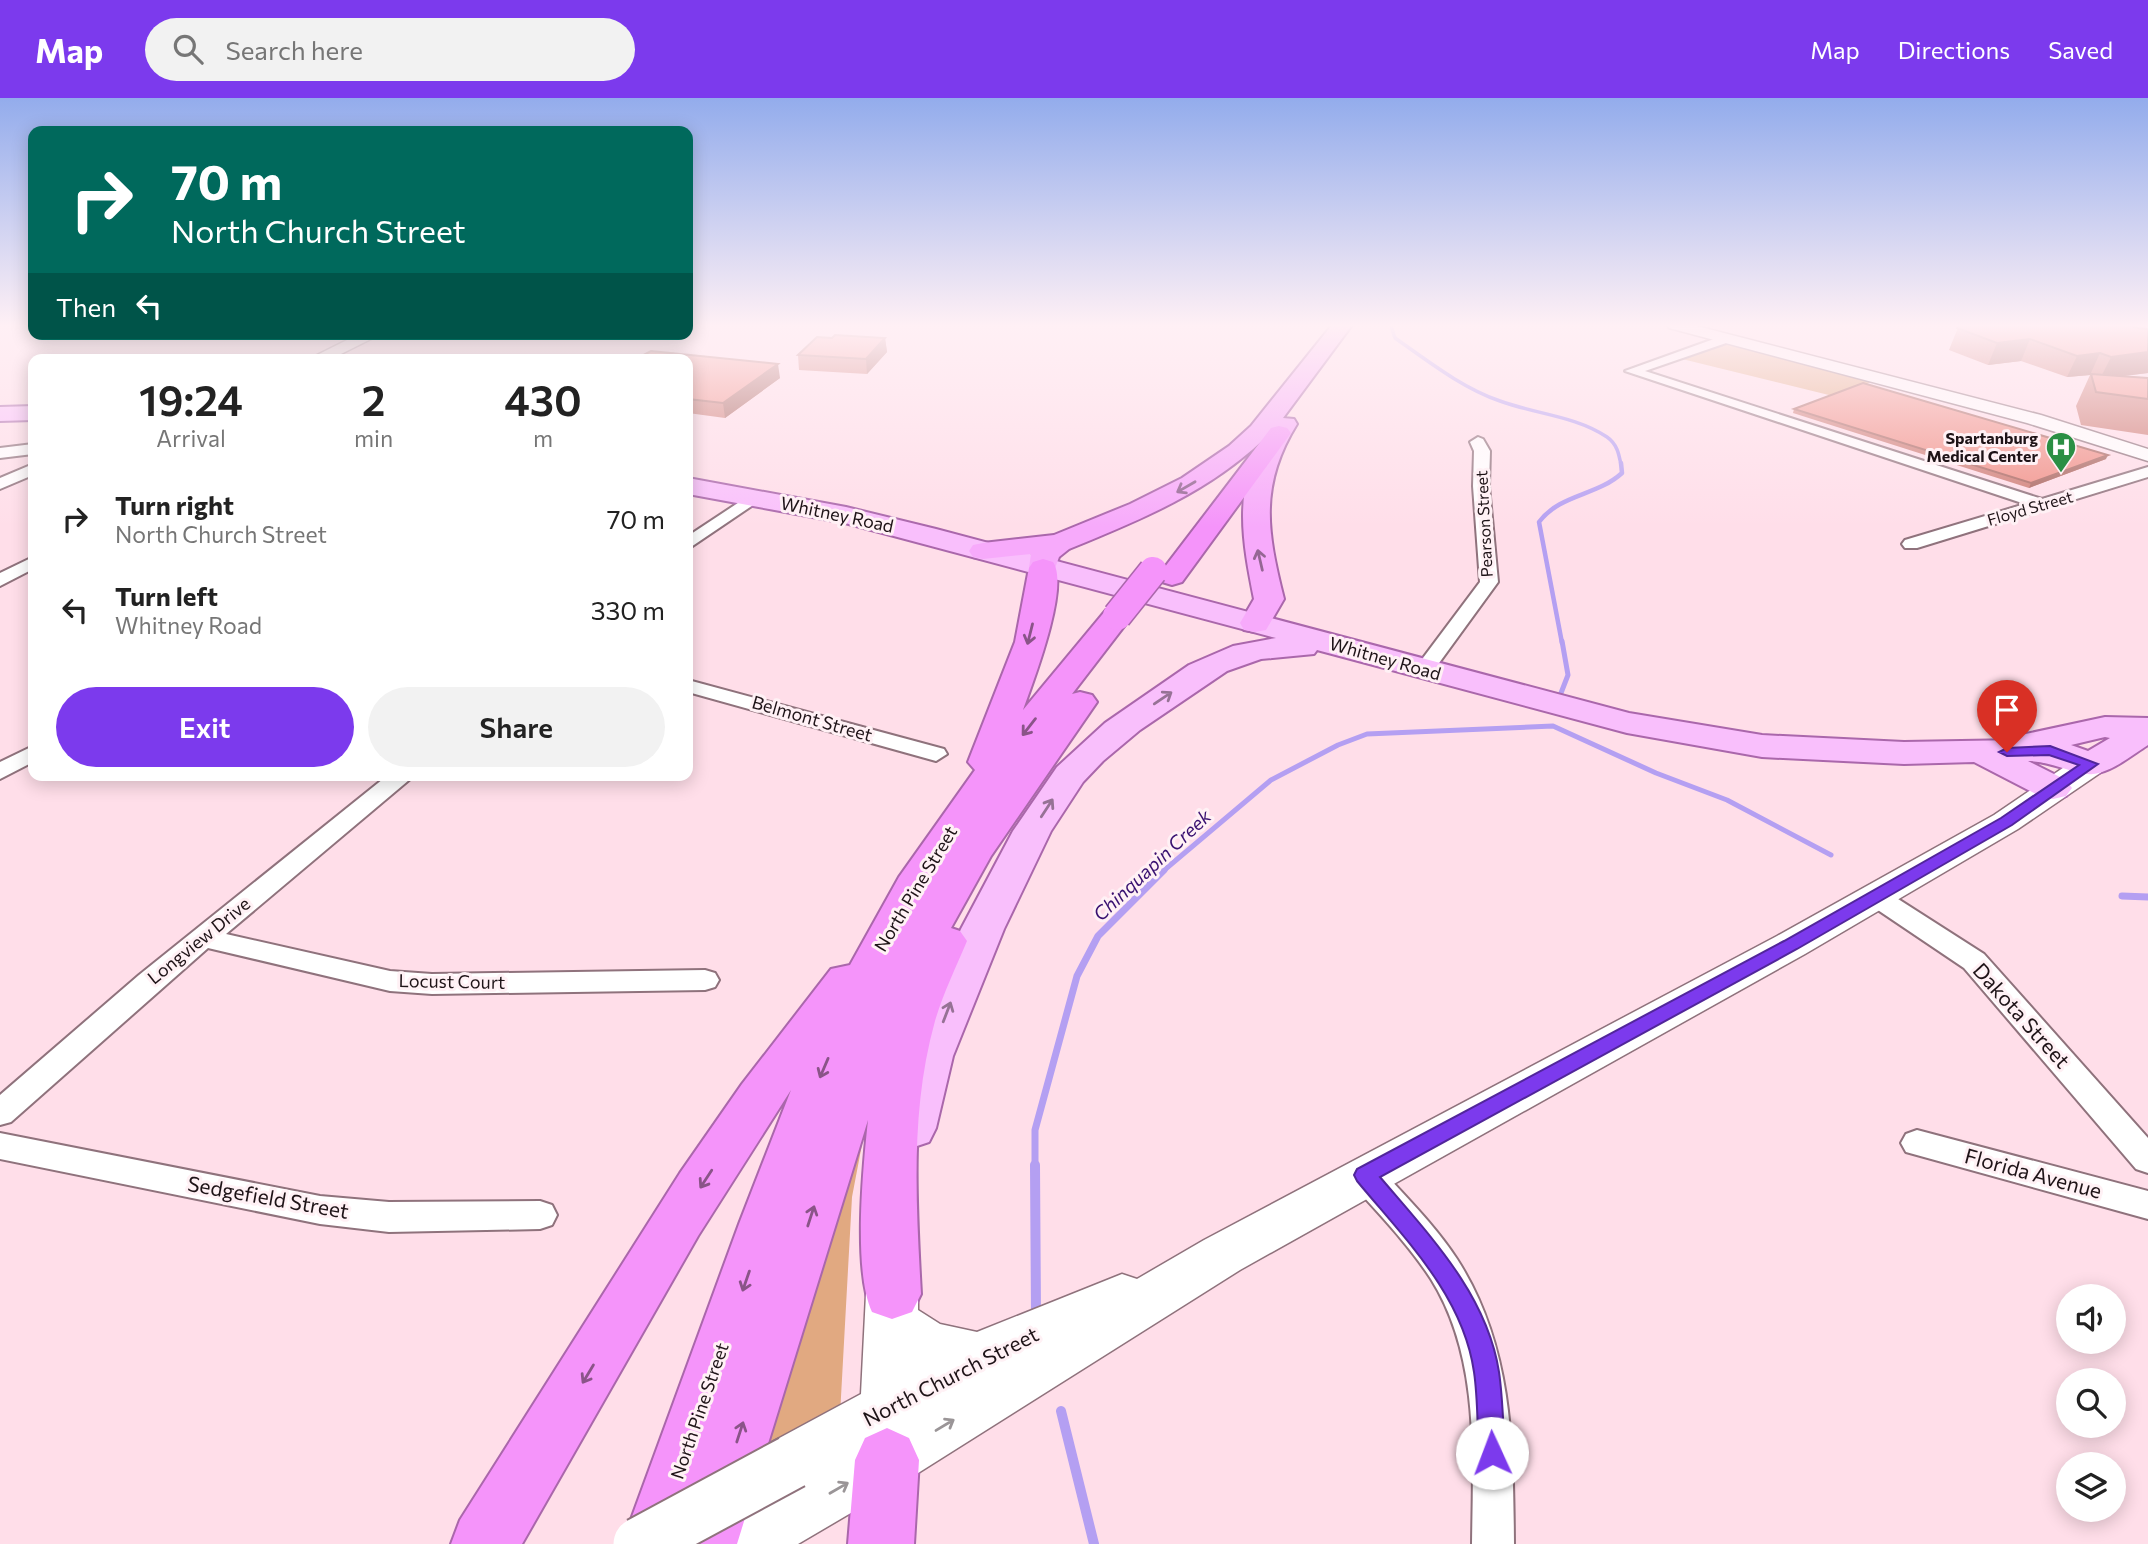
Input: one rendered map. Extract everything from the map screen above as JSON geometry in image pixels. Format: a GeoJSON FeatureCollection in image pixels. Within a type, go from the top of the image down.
{"type":"FeatureCollection","features":[{"type":"Feature","properties":{"kind":"highway","name":"North Pine Street"},"geometry":{"type":"LineString","coordinates":[[685,1539],[787,1161],[834,1045],[896,918],[932,857],[973,797],[1128,618],[1241,480],[1296,392]]}},
{"type":"Feature","properties":{"kind":"highway","name":"North Pine Street"},"geometry":{"type":"LineString","coordinates":[[1269,432],[1303,392]]}},
{"type":"Feature","properties":{"kind":"highway"},"geometry":{"type":"LineString","coordinates":[[973,797],[1019,678],[1051,555],[1182,490],[1269,432]]}},
{"type":"Feature","properties":{"kind":"highway"},"geometry":{"type":"LineString","coordinates":[[1245,637],[1269,599],[1255,537],[1255,500],[1269,432]]}},
{"type":"Feature","properties":{"kind":"highway","name":"North Pine Street"},"geometry":{"type":"LineString","coordinates":[[685,1539],[856,1080],[897,984],[972,854],[1128,618]]}},
{"type":"Feature","properties":{"kind":"highway"},"geometry":{"type":"LineString","coordinates":[[892,1308],[889,1177],[895,1102],[912,1020],[957,914],[960,877]]}},
{"type":"Feature","properties":{"kind":"highway"},"geometry":{"type":"LineString","coordinates":[[504,1527],[680,1217],[773,1076],[896,918]]}},
{"type":"Feature","properties":{"kind":"highway"},"geometry":{"type":"LineString","coordinates":[[881,1544],[887,1435]]}},
{"type":"Feature","properties":{"kind":"main road"},"geometry":{"type":"LineString","coordinates":[[0,414],[28,413]]}},
{"type":"Feature","properties":{"kind":"main road","name":"Whitney Road"},"geometry":{"type":"LineString","coordinates":[[693,487],[846,515],[983,551],[1051,555],[1245,637],[1279,647],[1340,646],[1627,723],[1748,744],[1832,751],[1987,753],[2050,750],[2091,764]]}},
{"type":"Feature","properties":{"kind":"main road"},"geometry":{"type":"LineString","coordinates":[[887,1435],[892,1308],[913,1112],[930,1057],[970,955],[1044,812],[1090,754],[1245,637]]}},
{"type":"Feature","properties":{"kind":"main road"},"geometry":{"type":"LineString","coordinates":[[1987,753],[2105,727],[2148,729]]}},
{"type":"Feature","properties":{"kind":"main road","name":"North Church Street"},"geometry":{"type":"LineString","coordinates":[[685,1539],[792,1489],[1874,896],[2006,822],[2053,788],[2148,729]]}},
{"type":"Feature","properties":{"kind":"main road"},"geometry":{"type":"LineString","coordinates":[[1987,753],[2053,788]]}},
{"type":"Feature","properties":{"kind":"main road","name":"North Church Street"},"geometry":{"type":"LineString","coordinates":[[887,1435],[981,1358],[1222,1255]]}},
{"type":"Feature","properties":{"kind":"main road"},"geometry":{"type":"LineString","coordinates":[[892,1308],[929,1346],[981,1358]]}},
{"type":"Feature","properties":{"kind":"street"},"geometry":{"type":"LineString","coordinates":[[1700,392],[2041,504]]}},
{"type":"Feature","properties":{"kind":"street"},"geometry":{"type":"LineString","coordinates":[[1929,392],[2148,456]]}},
{"type":"Feature","properties":{"kind":"street","name":"Pearson Street"},"geometry":{"type":"LineString","coordinates":[[1424,670],[1489,582],[1482,499],[1482,451],[1478,442]]}},
{"type":"Feature","properties":{"kind":"street"},"geometry":{"type":"LineString","coordinates":[[0,453],[28,450]]}},
{"type":"Feature","properties":{"kind":"street"},"geometry":{"type":"LineString","coordinates":[[0,484],[28,471]]}},
{"type":"Feature","properties":{"kind":"street","name":"Floyd Street"},"geometry":{"type":"LineString","coordinates":[[1911,544],[2148,472]]}},
{"type":"Feature","properties":{"kind":"street"},"geometry":{"type":"LineString","coordinates":[[693,540],[753,498]]}},
{"type":"Feature","properties":{"kind":"street"},"geometry":{"type":"LineString","coordinates":[[0,580],[28,565]]}},
{"type":"Feature","properties":{"kind":"street","name":"Belmont Street"},"geometry":{"type":"LineString","coordinates":[[693,687],[936,754]]}},
{"type":"Feature","properties":{"kind":"street"},"geometry":{"type":"LineString","coordinates":[[0,772],[28,756]]}},
{"type":"Feature","properties":{"kind":"street","name":"Longview Drive"},"geometry":{"type":"LineString","coordinates":[[0,1113],[204,938],[396,781]]}},
{"type":"Feature","properties":{"kind":"street","name":"Dakota Street"},"geometry":{"type":"LineString","coordinates":[[1874,896],[1974,961],[2148,1160]]}},
{"type":"Feature","properties":{"kind":"street","name":"Locust Court"},"geometry":{"type":"LineString","coordinates":[[204,938],[390,981],[432,984],[705,980]]}},
{"type":"Feature","properties":{"kind":"street","name":"Florida Avenue"},"geometry":{"type":"LineString","coordinates":[[1917,1143],[2148,1205]]}},
{"type":"Feature","properties":{"kind":"street","name":"Sedgefield Street"},"geometry":{"type":"LineString","coordinates":[[0,1146],[340,1213],[390,1217],[540,1215]]}},
{"type":"Feature","properties":{"kind":"street"},"geometry":{"type":"LineString","coordinates":[[1365,1175],[1440,1264],[1470,1318],[1486,1370],[1491,1412],[1493,1544]]}},
{"type":"Feature","properties":{"kind":"shaded area"},"geometry":{"type":"Polygon","coordinates":[[[1819,392],[1847,392],[1837,397],[1819,392]]]}},
{"type":"Feature","properties":{"kind":"shaded area"},"geometry":{"type":"Polygon","coordinates":[[[883,1034],[852,1197],[840,1415],[733,1475],[883,1034]]]}},
{"type":"Feature","properties":{"kind":"building"},"geometry":{"type":"Polygon","coordinates":[[[693,392],[738,392],[723,403],[693,400],[693,392]]]}},
{"type":"Feature","properties":{"kind":"building"},"geometry":{"type":"Polygon","coordinates":[[[1838,392],[1895,392],[2108,455],[2031,483],[1794,409],[1838,392]]]}},
{"type":"Feature","properties":{"kind":"building"},"geometry":{"type":"Polygon","coordinates":[[[2100,392],[2148,392],[2148,399],[2100,392]]]}},
{"type":"Feature","properties":{"kind":"waterway","name":"Chinquapin Creek"},"geometry":{"type":"LineString","coordinates":[[1479,392],[1595,430],[1615,446],[1621,465]]}},
{"type":"Feature","properties":{"kind":"waterway","name":"Chinquapin Creek"},"geometry":{"type":"LineString","coordinates":[[1562,643],[1539,522],[1557,506],[1612,481],[1622,473],[1621,463]]}},
{"type":"Feature","properties":{"kind":"waterway","name":"Chinquapin Creek"},"geometry":{"type":"LineString","coordinates":[[1561,693],[1568,675],[1562,641]]}},
{"type":"Feature","properties":{"kind":"waterway","name":"Chinquapin Creek"},"geometry":{"type":"LineString","coordinates":[[1162,872],[1271,780],[1338,745],[1367,734],[1553,726],[1656,773],[1727,800],[1831,855]]}},
{"type":"Feature","properties":{"kind":"waterway","name":"Chinquapin Creek"},"geometry":{"type":"LineString","coordinates":[[1035,1165],[1035,1130],[1077,976],[1098,936],[1162,872]]}},
{"type":"Feature","properties":{"kind":"waterway"},"geometry":{"type":"LineString","coordinates":[[2122,896],[2148,897]]}},
{"type":"Feature","properties":{"kind":"waterway","name":"Chinquapin Creek"},"geometry":{"type":"LineString","coordinates":[[1035,1165],[1036,1315]]}},
{"type":"Feature","properties":{"kind":"waterway","name":"Chinquapin Creek"},"geometry":{"type":"LineString","coordinates":[[1061,1411],[1094,1544]]}},
{"type":"Feature","properties":{"kind":"place","name":"Spartanburg Medical Center"},"geometry":{"type":"Point","coordinates":[2061,474]}},
{"type":"Feature","properties":{"kind":"route"},"geometry":{"type":"LineString","coordinates":[[1492,1453],[1486,1370],[1470,1318],[1445,1270],[1365,1175],[1791,945],[2006,822],[2091,764],[2050,750],[2007,752]]}}]}
